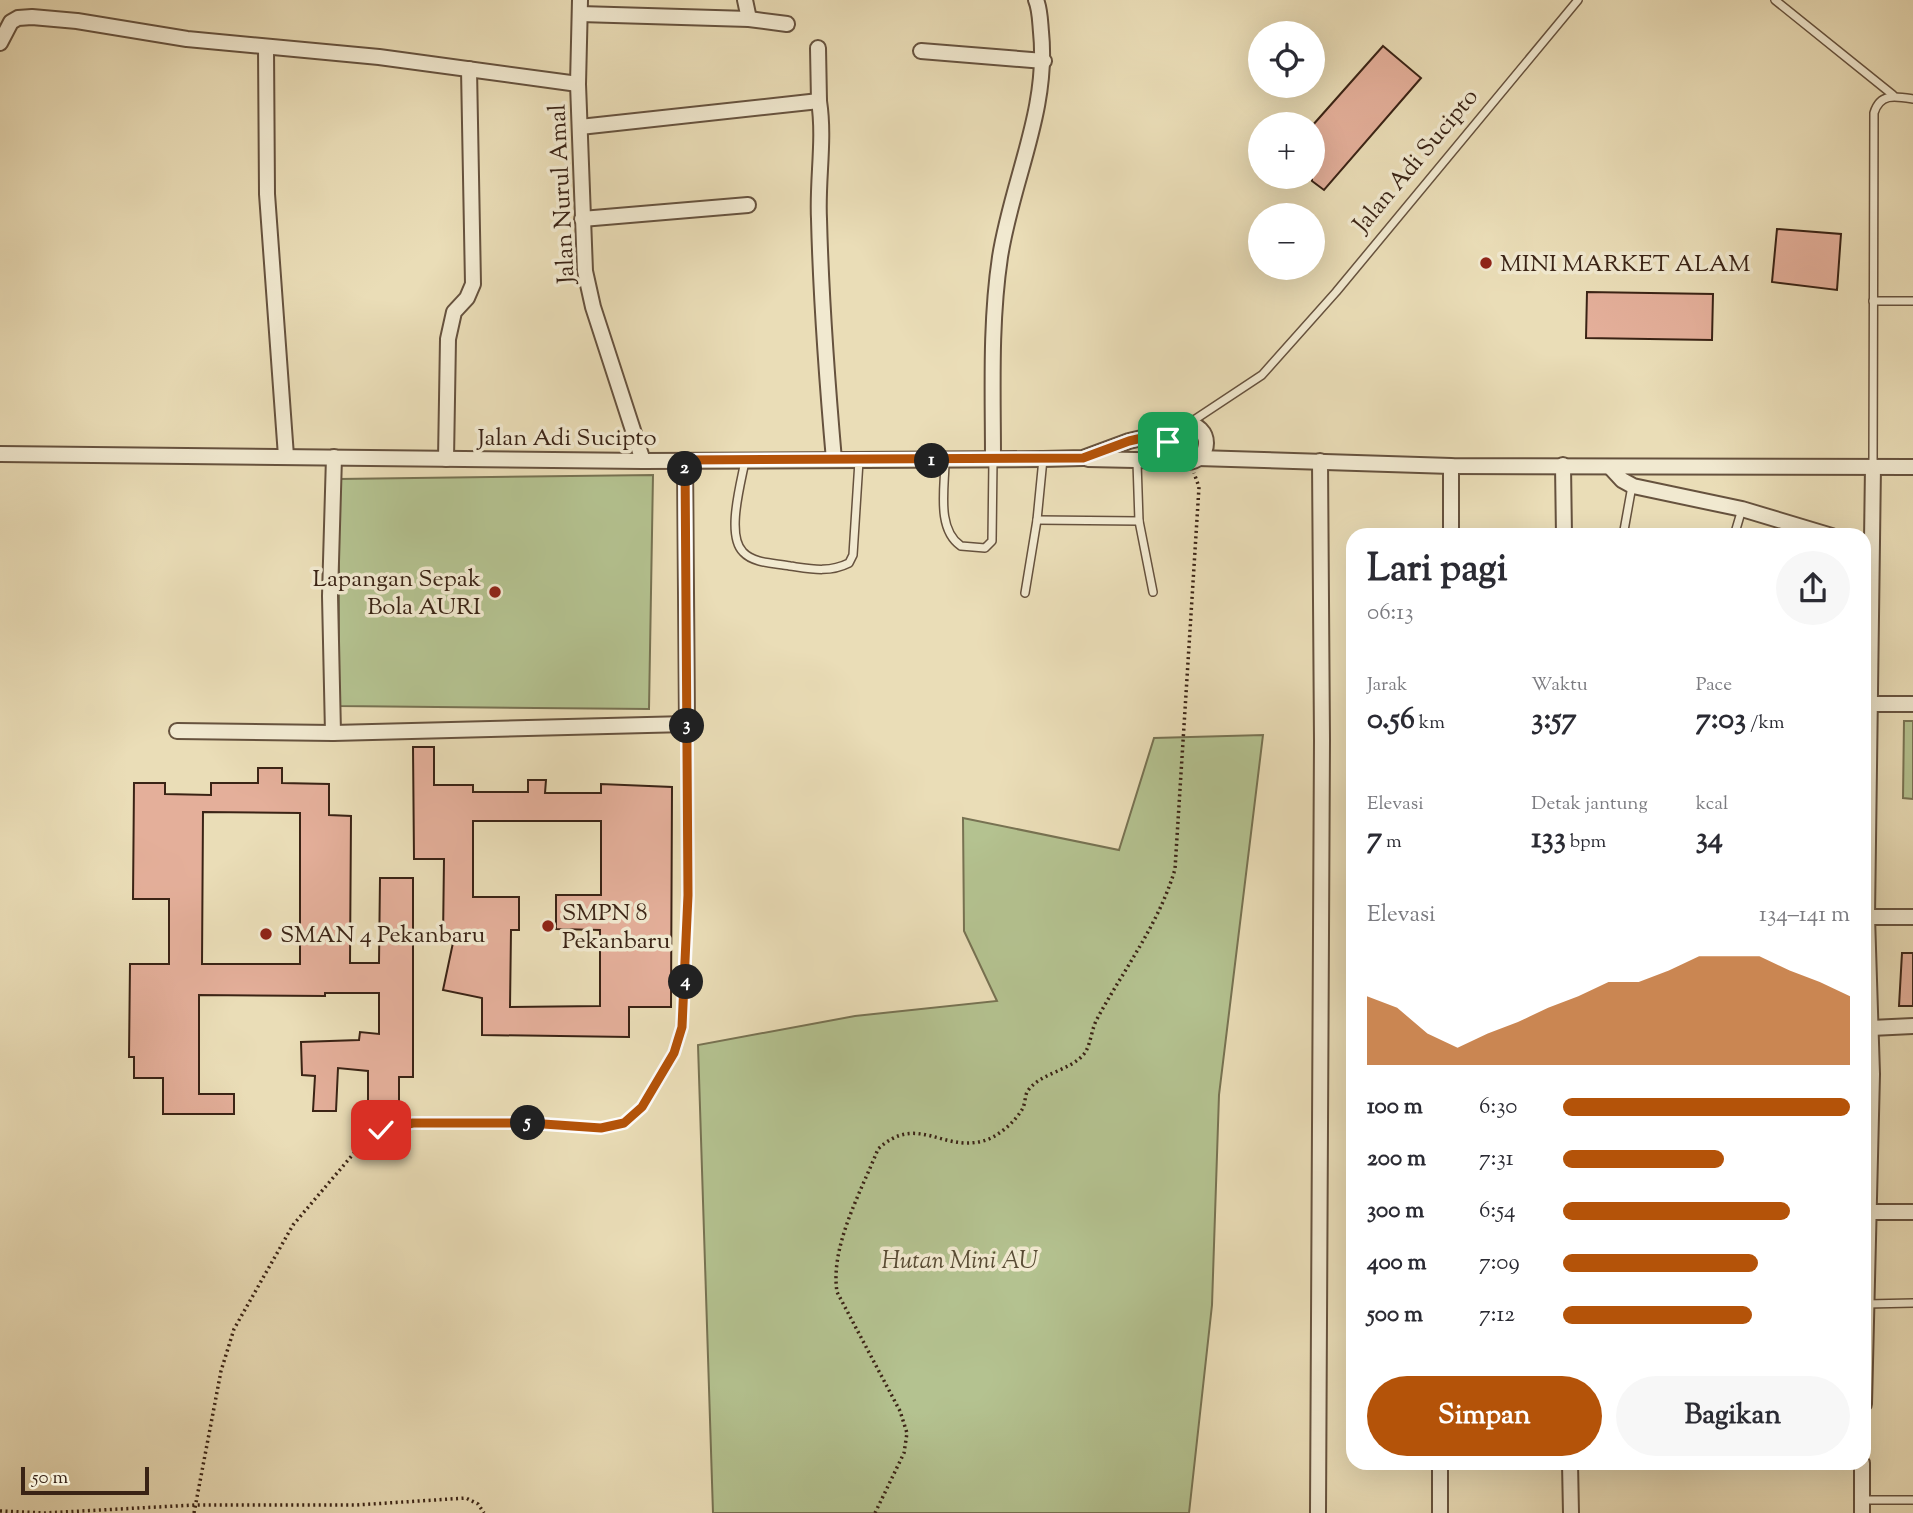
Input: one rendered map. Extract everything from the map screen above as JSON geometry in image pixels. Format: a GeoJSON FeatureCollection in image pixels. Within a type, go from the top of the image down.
{"type":"FeatureCollection","features":[{"type":"Feature","properties":{"kind":"street"},"geometry":{"type":"LineString","coordinates":[[745,0],[749,19]]}},
{"type":"Feature","properties":{"kind":"street"},"geometry":{"type":"LineString","coordinates":[[993,460],[992,342],[1000,256],[1015,187],[1040,101],[1044,61],[1036,0]]}},
{"type":"Feature","properties":{"kind":"street"},"geometry":{"type":"LineString","coordinates":[[580,7],[787,24]]}},
{"type":"Feature","properties":{"kind":"street","name":"Jalan Nurul Amal"},"geometry":{"type":"LineString","coordinates":[[580,7],[578,84],[585,271],[590,296],[643,461]]}},
{"type":"Feature","properties":{"kind":"street"},"geometry":{"type":"LineString","coordinates":[[0,43],[11,22],[32,17],[77,21],[187,39],[379,57],[578,84]]}},
{"type":"Feature","properties":{"kind":"street"},"geometry":{"type":"LineString","coordinates":[[266,48],[267,194],[286,456]]}},
{"type":"Feature","properties":{"kind":"street"},"geometry":{"type":"LineString","coordinates":[[818,48],[821,118],[818,213],[821,314],[834,460]]}},
{"type":"Feature","properties":{"kind":"street"},"geometry":{"type":"LineString","coordinates":[[920,51],[1044,61]]}},
{"type":"Feature","properties":{"kind":"street"},"geometry":{"type":"LineString","coordinates":[[446,458],[448,339],[454,312],[467,298],[473,284],[469,69]]}},
{"type":"Feature","properties":{"kind":"street"},"geometry":{"type":"LineString","coordinates":[[580,127],[819,101]]}},
{"type":"Feature","properties":{"kind":"street"},"geometry":{"type":"LineString","coordinates":[[582,219],[748,205]]}},
{"type":"Feature","properties":{"kind":"street"},"geometry":{"type":"LineString","coordinates":[[1188,424],[1204,435],[1205,447],[1190,460],[1171,454],[1169,448],[1172,431],[1188,424]]}},
{"type":"Feature","properties":{"kind":"street","name":"Jalan Adi Sucipto"},"geometry":{"type":"LineString","coordinates":[[0,454],[643,461],[945,461],[1083,458],[1129,441],[1172,431]]}},
{"type":"Feature","properties":{"kind":"street"},"geometry":{"type":"LineString","coordinates":[[333,733],[330,596],[334,457]]}},
{"type":"Feature","properties":{"kind":"street"},"geometry":{"type":"LineString","coordinates":[[1083,458],[1137,462],[1320,461],[1451,466],[1913,467]]}},
{"type":"Feature","properties":{"kind":"street"},"geometry":{"type":"LineString","coordinates":[[177,731],[333,733],[687,724],[685,460]]}},
{"type":"Feature","properties":{"kind":"street"},"geometry":{"type":"LineString","coordinates":[[1318,1513],[1322,740],[1320,461]]}},
{"type":"Feature","properties":{"kind":"street"},"geometry":{"type":"LineString","coordinates":[[1563,465],[1564,528]]}},
{"type":"Feature","properties":{"kind":"street"},"geometry":{"type":"LineString","coordinates":[[1451,466],[1451,528]]}},
{"type":"Feature","properties":{"kind":"street"},"geometry":{"type":"LineString","coordinates":[[1869,528],[1874,466]]}},
{"type":"Feature","properties":{"kind":"street"},"geometry":{"type":"LineString","coordinates":[[1610,467],[1622,480],[1633,486],[1742,509],[1805,528]]}},
{"type":"Feature","properties":{"kind":"street"},"geometry":{"type":"LineString","coordinates":[[1871,704],[1913,704]]}},
{"type":"Feature","properties":{"kind":"street"},"geometry":{"type":"LineString","coordinates":[[1871,917],[1913,917]]}},
{"type":"Feature","properties":{"kind":"street"},"geometry":{"type":"LineString","coordinates":[[1871,1028],[1913,1026]]}},
{"type":"Feature","properties":{"kind":"street"},"geometry":{"type":"LineString","coordinates":[[1871,1212],[1913,1212]]}},
{"type":"Feature","properties":{"kind":"street"},"geometry":{"type":"LineString","coordinates":[[1440,1470],[1440,1513]]}},
{"type":"Feature","properties":{"kind":"street"},"geometry":{"type":"LineString","coordinates":[[1570,1470],[1571,1513]]}},
{"type":"Feature","properties":{"kind":"street"},"geometry":{"type":"LineString","coordinates":[[1862,1470],[1862,1507]]}},
{"type":"Feature","properties":{"kind":"lane","name":"Jalan Adi Sucipto"},"geometry":{"type":"LineString","coordinates":[[1188,424],[1262,375],[1336,292],[1578,0]]}},
{"type":"Feature","properties":{"kind":"lane"},"geometry":{"type":"LineString","coordinates":[[1775,0],[1893,95],[1913,99]]}},
{"type":"Feature","properties":{"kind":"lane"},"geometry":{"type":"LineString","coordinates":[[1874,466],[1874,113],[1877,104],[1893,95]]}},
{"type":"Feature","properties":{"kind":"lane"},"geometry":{"type":"LineString","coordinates":[[1873,301],[1913,301]]}},
{"type":"Feature","properties":{"kind":"lane"},"geometry":{"type":"LineString","coordinates":[[1025,593],[1037,520],[1043,459]]}},
{"type":"Feature","properties":{"kind":"lane"},"geometry":{"type":"LineString","coordinates":[[945,461],[945,513],[948,533],[961,546],[985,548],[992,541],[993,460]]}},
{"type":"Feature","properties":{"kind":"lane"},"geometry":{"type":"LineString","coordinates":[[745,461],[734,526],[737,542],[743,553],[756,560],[821,571],[849,564],[853,555],[859,461]]}},
{"type":"Feature","properties":{"kind":"lane"},"geometry":{"type":"LineString","coordinates":[[1137,462],[1139,521],[1153,592]]}},
{"type":"Feature","properties":{"kind":"lane"},"geometry":{"type":"LineString","coordinates":[[1625,528],[1633,486]]}},
{"type":"Feature","properties":{"kind":"lane"},"geometry":{"type":"LineString","coordinates":[[1736,528],[1742,509]]}},
{"type":"Feature","properties":{"kind":"lane"},"geometry":{"type":"LineString","coordinates":[[1037,520],[1139,521]]}},
{"type":"Feature","properties":{"kind":"lane"},"geometry":{"type":"LineString","coordinates":[[1871,1304],[1913,1303]]}},
{"type":"Feature","properties":{"kind":"lane"},"geometry":{"type":"LineString","coordinates":[[1862,1507],[1913,1500]]}},
{"type":"Feature","properties":{"kind":"path"},"geometry":{"type":"LineString","coordinates":[[875,1513],[904,1453],[907,1433],[900,1410],[837,1292],[834,1275],[837,1254],[878,1149],[891,1137],[910,1132],[966,1143],[983,1141],[999,1134],[1023,1108],[1028,1091],[1041,1080],[1079,1059],[1086,1051],[1096,1022],[1159,914],[1175,869],[1199,487],[1190,460]]}},
{"type":"Feature","properties":{"kind":"path"},"geometry":{"type":"LineString","coordinates":[[194,1513],[221,1371],[234,1329],[293,1225],[366,1139],[381,1130],[413,1123],[529,1123],[601,1128],[624,1123],[642,1107],[674,1053],[682,1027],[688,895],[687,724]]}},
{"type":"Feature","properties":{"kind":"path"},"geometry":{"type":"LineString","coordinates":[[0,1511],[44,1513],[195,1505],[356,1506],[466,1497],[478,1504],[484,1513]]}},
{"type":"Feature","properties":{"kind":"green space","name":"Lapangan Sepak Bola AURI"},"geometry":{"type":"Polygon","coordinates":[[[653,475],[649,709],[339,706],[339,479],[653,475]]]}},
{"type":"Feature","properties":{"kind":"green space"},"geometry":{"type":"Polygon","coordinates":[[[1904,721],[1913,721],[1913,799],[1903,798],[1904,721]]]}},
{"type":"Feature","properties":{"kind":"green space","name":"Hutan Mini AU"},"geometry":{"type":"Polygon","coordinates":[[[1263,735],[1219,1095],[1212,1305],[1189,1513],[713,1513],[698,1045],[855,1016],[997,1001],[964,931],[963,818],[1119,850],[1154,738],[1263,735]]]}},
{"type":"Feature","properties":{"kind":"building"},"geometry":{"type":"Polygon","coordinates":[[[1383,46],[1421,78],[1325,189],[1324,112],[1383,46]]]}},
{"type":"Feature","properties":{"kind":"building"},"geometry":{"type":"Polygon","coordinates":[[[1777,229],[1841,234],[1837,290],[1772,282],[1777,229]]]}},
{"type":"Feature","properties":{"kind":"building"},"geometry":{"type":"Polygon","coordinates":[[[1587,292],[1713,294],[1712,340],[1586,338],[1587,292]]]}},
{"type":"Feature","properties":{"kind":"building"},"geometry":{"type":"Polygon","coordinates":[[[413,747],[434,747],[434,785],[473,785],[473,792],[528,792],[528,780],[546,780],[545,793],[601,793],[601,784],[672,787],[671,1007],[629,1007],[629,1037],[482,1035],[482,998],[443,990],[454,938],[443,938],[444,859],[414,859],[413,747]],[[473,821],[473,897],[519,897],[519,930],[511,930],[510,1007],[600,1006],[600,930],[556,929],[556,895],[601,895],[601,821],[473,821]]]}},
{"type":"Feature","properties":{"kind":"building"},"geometry":{"type":"Polygon","coordinates":[[[258,768],[282,768],[282,783],[329,784],[329,815],[351,816],[350,963],[379,963],[380,878],[413,878],[413,1077],[399,1077],[399,1105],[368,1105],[368,1071],[338,1068],[336,1111],[313,1111],[315,1076],[302,1075],[301,1042],[359,1040],[360,1032],[379,1034],[379,993],[325,993],[325,996],[199,995],[199,1094],[234,1094],[234,1114],[163,1114],[163,1078],[134,1078],[134,1057],[129,1057],[130,964],[169,964],[169,899],[133,899],[134,783],[165,783],[165,794],[211,795],[211,783],[258,783],[258,768]],[[203,812],[202,964],[300,964],[300,813],[203,812]]]}},
{"type":"Feature","properties":{"kind":"building"},"geometry":{"type":"Polygon","coordinates":[[[1902,953],[1913,953],[1913,1006],[1899,1006],[1902,953]]]}},
{"type":"Feature","properties":{"kind":"place","name":"MINI MARKET ALAM"},"geometry":{"type":"Point","coordinates":[1486,263]}},
{"type":"Feature","properties":{"kind":"place","name":"Lapangan Sepak Bola AURI"},"geometry":{"type":"Point","coordinates":[495,592]}},
{"type":"Feature","properties":{"kind":"place","name":"SMPN 8 Pekanbaru"},"geometry":{"type":"Point","coordinates":[548,926]}},
{"type":"Feature","properties":{"kind":"place","name":"SMAN 4 Pekanbaru"},"geometry":{"type":"Point","coordinates":[266,934]}},
{"type":"Feature","properties":{"kind":"route"},"geometry":{"type":"LineString","coordinates":[[381,1130],[413,1123],[529,1123],[601,1128],[624,1123],[642,1107],[674,1053],[682,1027],[686,984],[688,895],[685,460],[945,461],[1083,458],[1129,441],[1172,431],[1168,442]]}}]}
